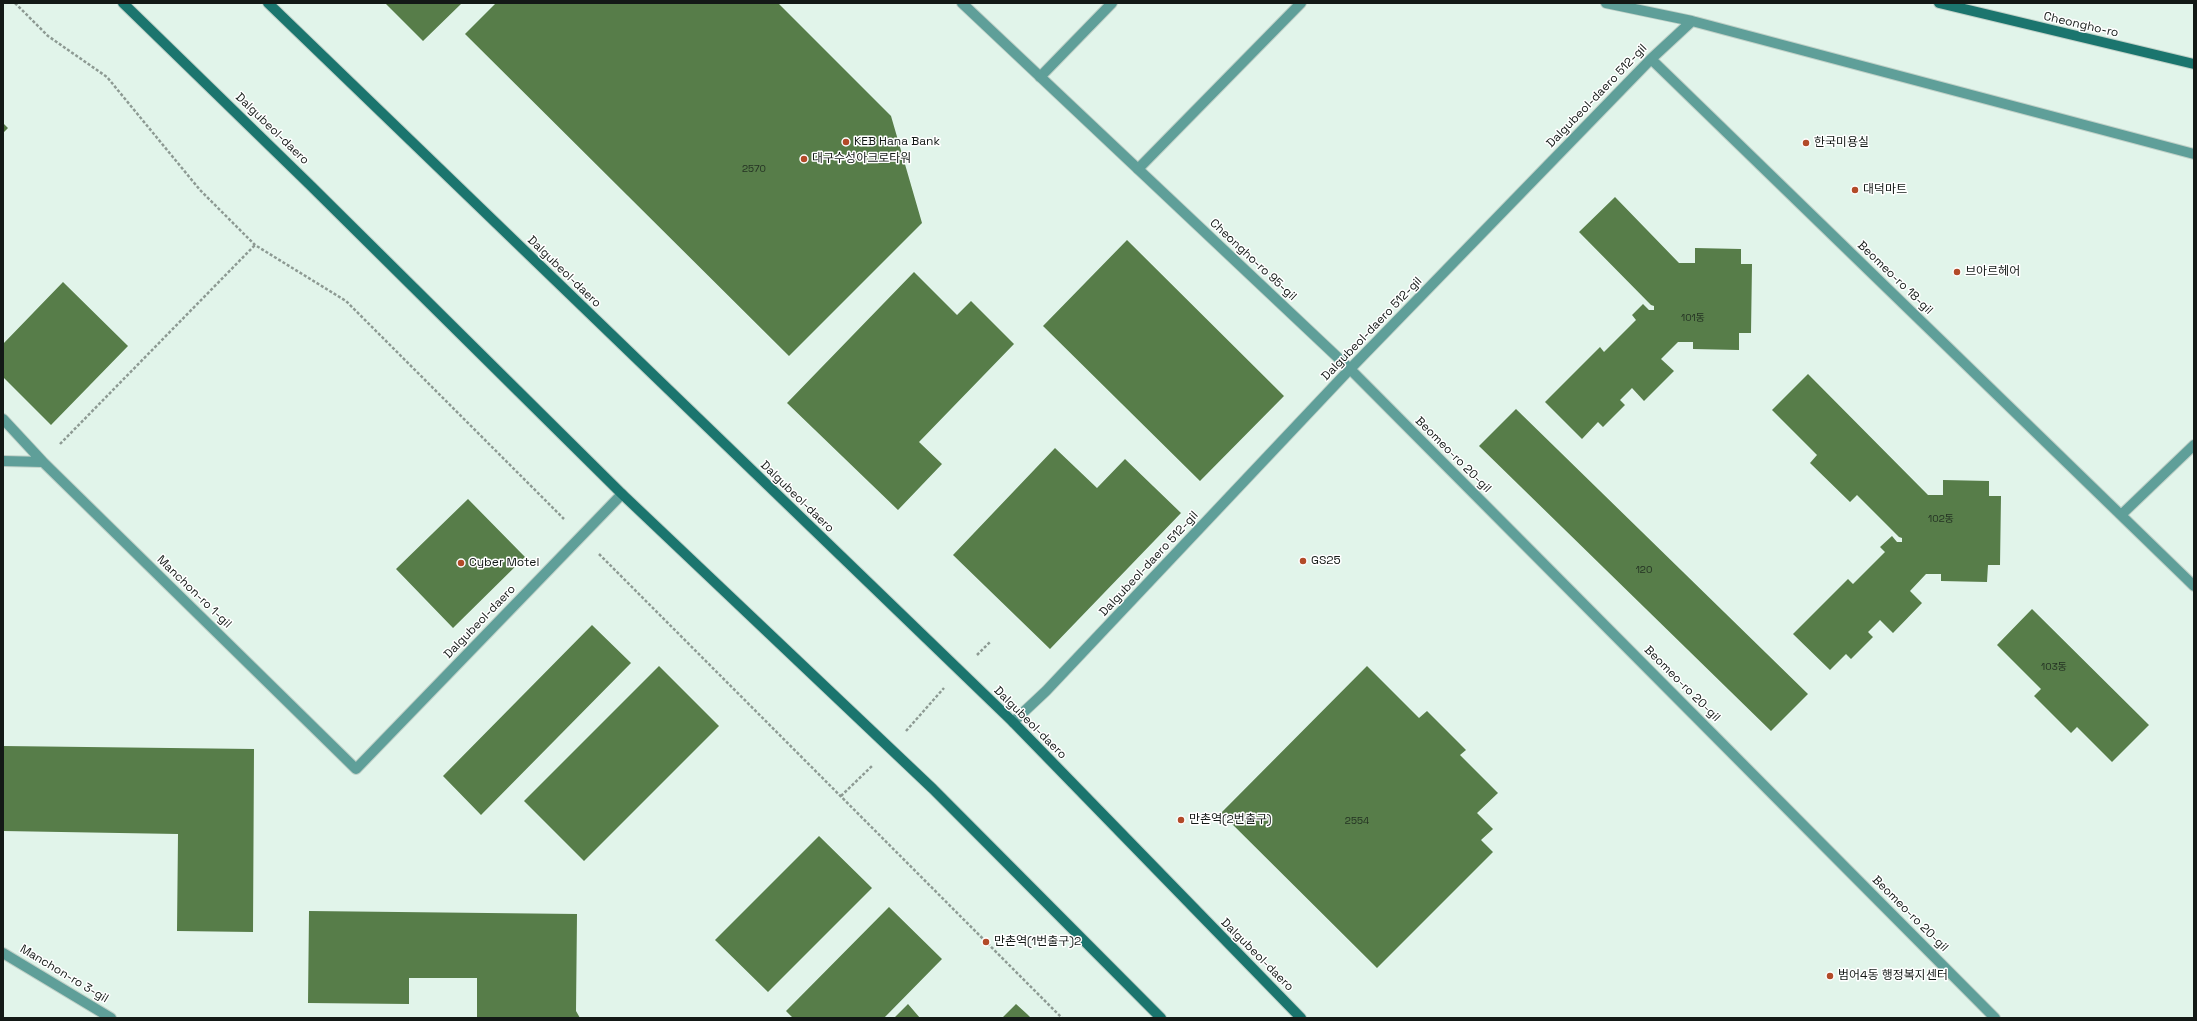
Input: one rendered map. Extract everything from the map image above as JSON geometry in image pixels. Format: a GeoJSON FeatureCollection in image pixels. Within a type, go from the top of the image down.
{"type":"FeatureCollection","features":[{"type":"Feature","properties":{"kind":"main road","name":"Dalgubeol-daero"},"geometry":{"type":"LineString","coordinates":[[123,3],[309,184],[622,494],[933,789],[1161,1018]]}},
{"type":"Feature","properties":{"kind":"main road","name":"Dalgubeol-daero"},"geometry":{"type":"LineString","coordinates":[[268,3],[1013,722],[1301,1018]]}},
{"type":"Feature","properties":{"kind":"main road","name":"Cheongho-ro"},"geometry":{"type":"LineString","coordinates":[[1939,3],[2194,64]]}},
{"type":"Feature","properties":{"kind":"street","name":"Cheongho-ro 95-gil"},"geometry":{"type":"LineString","coordinates":[[962,3],[1350,369]]}},
{"type":"Feature","properties":{"kind":"street"},"geometry":{"type":"LineString","coordinates":[[1040,77],[1112,3]]}},
{"type":"Feature","properties":{"kind":"street"},"geometry":{"type":"LineString","coordinates":[[1138,169],[1301,3]]}},
{"type":"Feature","properties":{"kind":"street"},"geometry":{"type":"LineString","coordinates":[[1606,3],[1692,21],[2194,154]]}},
{"type":"Feature","properties":{"kind":"street","name":"Dalgubeol-daero 512-gil"},"geometry":{"type":"LineString","coordinates":[[1013,722],[1046,691],[1350,369],[1651,59],[1692,21]]}},
{"type":"Feature","properties":{"kind":"street","name":"Beomeo-ro 18-gil"},"geometry":{"type":"LineString","coordinates":[[1651,59],[2194,586]]}},
{"type":"Feature","properties":{"kind":"street","name":"Beomeo-ro 20-gil"},"geometry":{"type":"LineString","coordinates":[[1350,369],[1995,1018]]}},
{"type":"Feature","properties":{"kind":"street","name":"Manchon-ro 1-gil"},"geometry":{"type":"LineString","coordinates":[[3,419],[43,462],[356,769]]}},
{"type":"Feature","properties":{"kind":"street"},"geometry":{"type":"LineString","coordinates":[[2121,515],[2194,445]]}},
{"type":"Feature","properties":{"kind":"street"},"geometry":{"type":"LineString","coordinates":[[3,461],[43,462]]}},
{"type":"Feature","properties":{"kind":"street","name":"Dalgubeol-daero"},"geometry":{"type":"LineString","coordinates":[[356,769],[622,494]]}},
{"type":"Feature","properties":{"kind":"street","name":"Manchon-ro 3-gil"},"geometry":{"type":"LineString","coordinates":[[3,953],[111,1018]]}},
{"type":"Feature","properties":{"kind":"path"},"geometry":{"type":"LineString","coordinates":[[15,3],[48,36],[107,77],[200,190],[255,245],[346,301],[1062,1018]]}},
{"type":"Feature","properties":{"kind":"path"},"geometry":{"type":"LineString","coordinates":[[43,462],[255,245]]}},
{"type":"Feature","properties":{"kind":"path"},"geometry":{"type":"LineString","coordinates":[[841,796],[890,748],[959,671],[992,641]]}},
{"type":"Feature","properties":{"kind":"building"},"geometry":{"type":"Polygon","coordinates":[[[385,3],[462,3],[423,41],[385,3]]]}},
{"type":"Feature","properties":{"kind":"building"},"geometry":{"type":"Polygon","coordinates":[[[496,3],[778,3],[891,116],[922,223],[789,356],[465,34],[496,3]]]}},
{"type":"Feature","properties":{"kind":"building"},"geometry":{"type":"Polygon","coordinates":[[[3,123],[8,128],[3,133],[3,123]]]}},
{"type":"Feature","properties":{"kind":"building"},"geometry":{"type":"Polygon","coordinates":[[[1615,197],[1679,263],[1695,263],[1695,248],[1741,249],[1741,264],[1752,264],[1751,333],[1739,333],[1739,350],[1693,349],[1693,342],[1678,342],[1661,359],[1674,371],[1644,401],[1632,388],[1620,400],[1625,405],[1603,427],[1598,422],[1582,439],[1545,402],[1600,347],[1604,352],[1636,320],[1632,315],[1643,304],[1649,310],[1654,310],[1654,306],[1651,305],[1579,232],[1615,197]]]}},
{"type":"Feature","properties":{"kind":"building"},"geometry":{"type":"Polygon","coordinates":[[[1127,240],[1284,396],[1200,481],[1043,326],[1127,240]]]}},
{"type":"Feature","properties":{"kind":"building"},"geometry":{"type":"Polygon","coordinates":[[[914,272],[957,315],[971,301],[1014,344],[919,442],[942,464],[898,510],[787,403],[914,272]]]}},
{"type":"Feature","properties":{"kind":"building"},"geometry":{"type":"Polygon","coordinates":[[[63,282],[128,346],[51,425],[3,377],[3,344],[63,282]]]}},
{"type":"Feature","properties":{"kind":"building"},"geometry":{"type":"Polygon","coordinates":[[[1808,374],[1928,495],[1943,495],[1943,480],[1989,481],[1989,496],[2001,496],[2000,565],[1988,565],[1987,582],[1941,581],[1941,574],[1926,574],[1910,591],[1922,603],[1893,633],[1880,620],[1868,632],[1873,637],[1851,659],[1846,654],[1830,670],[1793,634],[1848,579],[1853,584],[1885,552],[1880,547],[1892,536],[1897,542],[1902,542],[1902,538],[1899,537],[1857,495],[1850,502],[1810,463],[1817,455],[1772,410],[1808,374]]]}},
{"type":"Feature","properties":{"kind":"building"},"geometry":{"type":"Polygon","coordinates":[[[1516,409],[1808,694],[1771,731],[1479,446],[1516,409]]]}},
{"type":"Feature","properties":{"kind":"building"},"geometry":{"type":"Polygon","coordinates":[[[1055,448],[1097,488],[1125,459],[1181,513],[1050,649],[953,555],[1055,448]]]}},
{"type":"Feature","properties":{"kind":"building","name":"Cyber Motel"},"geometry":{"type":"Polygon","coordinates":[[[468,499],[525,557],[453,628],[396,569],[468,499]]]}},
{"type":"Feature","properties":{"kind":"building"},"geometry":{"type":"Polygon","coordinates":[[[2032,609],[2149,725],[2112,762],[2077,727],[2071,733],[2034,696],[2041,689],[1997,645],[2032,609]]]}},
{"type":"Feature","properties":{"kind":"building"},"geometry":{"type":"Polygon","coordinates":[[[592,625],[631,663],[481,815],[443,776],[592,625]]]}},
{"type":"Feature","properties":{"kind":"building"},"geometry":{"type":"Polygon","coordinates":[[[659,666],[719,726],[584,861],[524,801],[659,666]]]}},
{"type":"Feature","properties":{"kind":"building"},"geometry":{"type":"Polygon","coordinates":[[[1367,666],[1419,718],[1427,711],[1466,750],[1460,755],[1498,793],[1477,813],[1493,829],[1481,840],[1493,852],[1377,968],[1221,813],[1367,666]]]}},
{"type":"Feature","properties":{"kind":"building"},"geometry":{"type":"Polygon","coordinates":[[[3,746],[254,749],[253,932],[177,931],[178,834],[3,831],[3,746]]]}},
{"type":"Feature","properties":{"kind":"building"},"geometry":{"type":"Polygon","coordinates":[[[819,836],[872,888],[768,992],[715,940],[819,836]]]}},
{"type":"Feature","properties":{"kind":"building"},"geometry":{"type":"Polygon","coordinates":[[[889,907],[942,959],[884,1018],[793,1018],[786,1011],[889,907]]]}},
{"type":"Feature","properties":{"kind":"building"},"geometry":{"type":"Polygon","coordinates":[[[309,911],[577,914],[576,1011],[580,1018],[477,1018],[477,978],[409,978],[409,1004],[308,1003],[309,911]]]}},
{"type":"Feature","properties":{"kind":"building"},"geometry":{"type":"Polygon","coordinates":[[[908,1004],[920,1018],[894,1018],[908,1004]]]}},
{"type":"Feature","properties":{"kind":"building"},"geometry":{"type":"Polygon","coordinates":[[[1016,1004],[1027,1014],[1031,1018],[1002,1018],[1016,1004]]]}},
{"type":"Feature","properties":{"kind":"place","name":"KEB Hana Bank"},"geometry":{"type":"Point","coordinates":[846,142]}},
{"type":"Feature","properties":{"kind":"place","name":"한국미용실"},"geometry":{"type":"Point","coordinates":[1806,143]}},
{"type":"Feature","properties":{"kind":"place","name":"대구수성아크로타워"},"geometry":{"type":"Point","coordinates":[804,159]}},
{"type":"Feature","properties":{"kind":"place","name":"대덕마트"},"geometry":{"type":"Point","coordinates":[1855,190]}},
{"type":"Feature","properties":{"kind":"place","name":"브아르헤어"},"geometry":{"type":"Point","coordinates":[1957,272]}},
{"type":"Feature","properties":{"kind":"place","name":"GS25"},"geometry":{"type":"Point","coordinates":[1303,561]}},
{"type":"Feature","properties":{"kind":"place","name":"Cyber Motel"},"geometry":{"type":"Point","coordinates":[461,563]}},
{"type":"Feature","properties":{"kind":"place","name":"만촌역(2번출구)"},"geometry":{"type":"Point","coordinates":[1181,820]}},
{"type":"Feature","properties":{"kind":"place","name":"만촌역(1번출구)2"},"geometry":{"type":"Point","coordinates":[986,942]}},
{"type":"Feature","properties":{"kind":"place","name":"범어4동 행정복지센터"},"geometry":{"type":"Point","coordinates":[1830,976]}}]}
